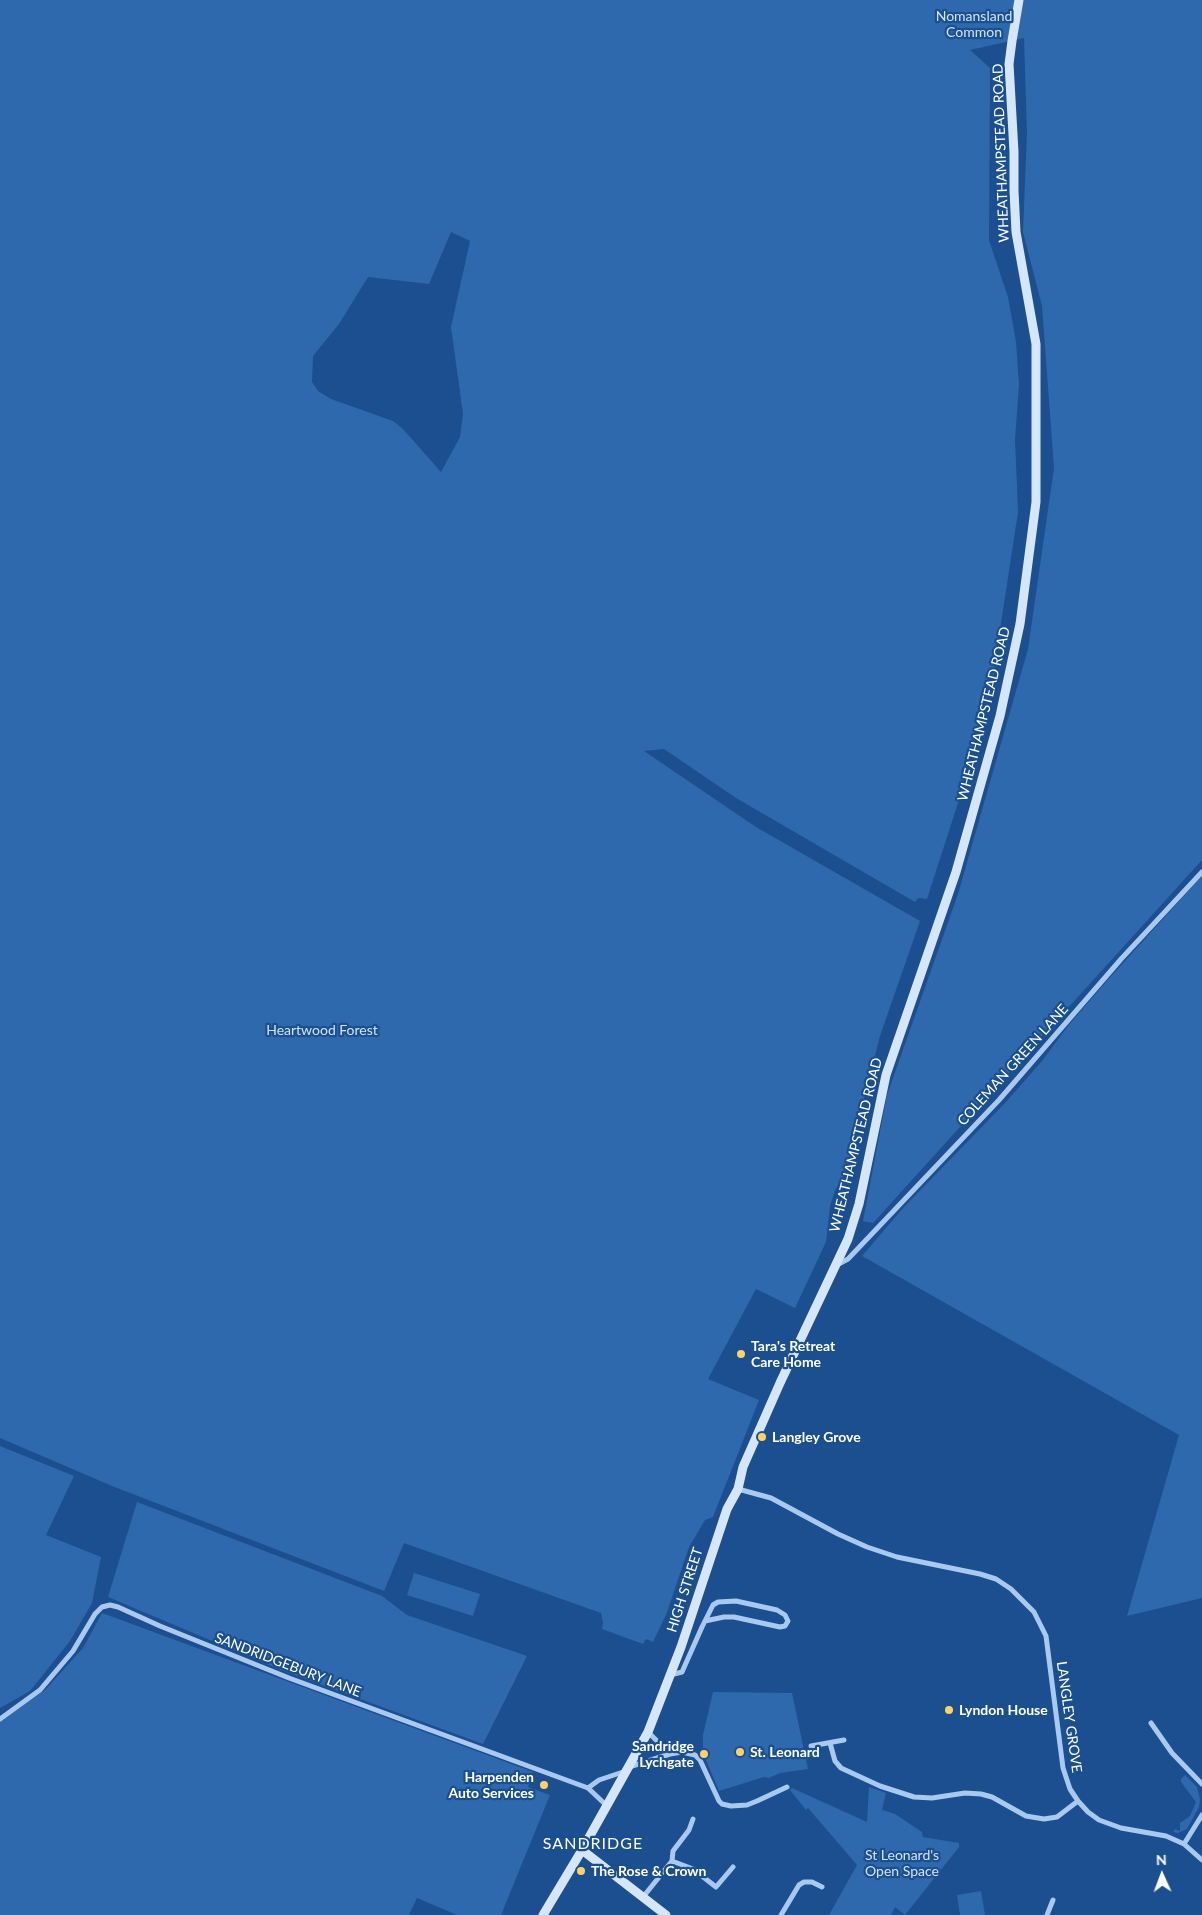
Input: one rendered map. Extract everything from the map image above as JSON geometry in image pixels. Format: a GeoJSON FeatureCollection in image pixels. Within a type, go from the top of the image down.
{"type":"FeatureCollection","features":[{"type":"Feature","properties":{"kind":"main road","name":"WHEATHAMPSTEAD ROAD"},"geometry":{"type":"LineString","coordinates":[[835,1266],[848,1239],[859,1204],[886,1075],[956,872],[1000,716],[1020,624],[1032,545],[1036,502],[1036,351],[1016,232],[1010,64],[1019,0]]}},
{"type":"Feature","properties":{"kind":"main road","name":"HIGH STREET"},"geometry":{"type":"LineString","coordinates":[[543,1915],[648,1732],[670,1675],[727,1509],[738,1490],[743,1467],[835,1266]]}},
{"type":"Feature","properties":{"kind":"main road"},"geometry":{"type":"LineString","coordinates":[[582,1850],[666,1915]]}},
{"type":"Feature","properties":{"kind":"street","name":"COLEMAN GREEN LANE"},"geometry":{"type":"LineString","coordinates":[[835,1266],[848,1259],[999,1100],[1122,958],[1202,872]]}},
{"type":"Feature","properties":{"kind":"street","name":"LANGLEY GROVE"},"geometry":{"type":"LineString","coordinates":[[738,1490],[772,1498],[838,1534],[867,1547],[897,1557],[980,1574],[996,1580],[1017,1594],[1034,1612],[1046,1636],[1063,1768],[1070,1789],[1078,1801],[1093,1816],[1110,1824],[1155,1833],[1184,1844],[1202,1860]]}},
{"type":"Feature","properties":{"kind":"street"},"geometry":{"type":"LineString","coordinates":[[670,1675],[682,1672],[705,1621],[713,1605],[724,1600],[736,1601],[777,1610],[785,1615],[788,1621],[785,1626],[780,1627],[734,1617],[705,1621]]}},
{"type":"Feature","properties":{"kind":"street","name":"SANDRIDGEBURY LANE"},"geometry":{"type":"LineString","coordinates":[[0,1719],[40,1690],[73,1651],[95,1614],[102,1607],[118,1607],[288,1678],[588,1788],[606,1805]]}},
{"type":"Feature","properties":{"kind":"street"},"geometry":{"type":"LineString","coordinates":[[1151,1723],[1172,1753],[1202,1784]]}},
{"type":"Feature","properties":{"kind":"street"},"geometry":{"type":"LineString","coordinates":[[648,1732],[670,1754]]}},
{"type":"Feature","properties":{"kind":"street"},"geometry":{"type":"LineString","coordinates":[[811,1746],[844,1740]]}},
{"type":"Feature","properties":{"kind":"street"},"geometry":{"type":"LineString","coordinates":[[830,1743],[835,1761],[840,1768],[880,1786],[914,1797],[932,1798],[981,1794],[992,1797],[1026,1816],[1044,1819],[1057,1817],[1078,1801]]}},
{"type":"Feature","properties":{"kind":"street"},"geometry":{"type":"LineString","coordinates":[[588,1788],[599,1780],[670,1754],[682,1752],[695,1755],[700,1760],[719,1801],[727,1805],[747,1805],[787,1787]]}},
{"type":"Feature","properties":{"kind":"street"},"geometry":{"type":"LineString","coordinates":[[1184,1844],[1202,1815]]}},
{"type":"Feature","properties":{"kind":"street"},"geometry":{"type":"LineString","coordinates":[[643,1896],[672,1861],[673,1851],[689,1830],[694,1819]]}},
{"type":"Feature","properties":{"kind":"street"},"geometry":{"type":"LineString","coordinates":[[672,1861],[693,1869],[716,1887],[733,1867]]}},
{"type":"Feature","properties":{"kind":"street"},"geometry":{"type":"LineString","coordinates":[[781,1915],[799,1885],[804,1882],[812,1882],[822,1887]]}},
{"type":"Feature","properties":{"kind":"street"},"geometry":{"type":"LineString","coordinates":[[1048,1915],[1053,1900]]}},
{"type":"Feature","properties":{"kind":"green space"},"geometry":{"type":"Polygon","coordinates":[[[0,0],[1202,0],[1202,860],[873,1223],[863,1221],[887,1095],[958,894],[1028,649],[1054,468],[1042,306],[1023,232],[1027,133],[1024,38],[970,50],[990,68],[989,240],[1008,297],[1016,342],[1019,385],[1015,439],[1018,512],[993,676],[958,803],[927,899],[918,898],[915,902],[736,798],[664,749],[644,751],[756,827],[920,921],[880,1036],[853,1144],[850,1169],[835,1190],[830,1206],[826,1242],[795,1308],[756,1289],[708,1379],[759,1400],[713,1517],[705,1520],[689,1547],[666,1615],[653,1642],[646,1639],[643,1644],[602,1629],[601,1613],[404,1543],[384,1591],[112,1486],[0,1438],[0,0]],[[451,232],[429,284],[368,277],[339,324],[313,356],[312,382],[318,391],[331,399],[393,421],[403,429],[441,472],[460,437],[463,414],[451,327],[470,241],[451,232]]]}},
{"type":"Feature","properties":{"kind":"green space"},"geometry":{"type":"Polygon","coordinates":[[[1202,876],[1202,1598],[1127,1616],[1179,1435],[862,1256],[904,1207],[1006,1102],[1105,983],[1202,876]]]}},
{"type":"Feature","properties":{"kind":"green space"},"geometry":{"type":"Polygon","coordinates":[[[0,1446],[74,1476],[46,1535],[101,1557],[92,1603],[70,1641],[30,1691],[0,1708],[0,1446]]]}},
{"type":"Feature","properties":{"kind":"green space"},"geometry":{"type":"Polygon","coordinates":[[[137,1502],[382,1596],[407,1615],[527,1656],[483,1744],[281,1670],[108,1597],[137,1502]]]}},
{"type":"Feature","properties":{"kind":"green space"},"geometry":{"type":"Polygon","coordinates":[[[414,1573],[480,1594],[473,1616],[407,1595],[414,1573]]]}},
{"type":"Feature","properties":{"kind":"green space"},"geometry":{"type":"Polygon","coordinates":[[[102,1613],[533,1772],[528,1787],[550,1795],[501,1915],[457,1915],[417,1898],[409,1915],[0,1915],[0,1721],[45,1690],[83,1648],[102,1613]]]}},
{"type":"Feature","properties":{"kind":"green space"},"geometry":{"type":"Polygon","coordinates":[[[713,1692],[792,1693],[808,1769],[780,1773],[769,1778],[764,1777],[719,1791],[703,1753],[703,1735],[713,1692]]]}},
{"type":"Feature","properties":{"kind":"green space"},"geometry":{"type":"Polygon","coordinates":[[[1185,1775],[1197,1787],[1200,1799],[1199,1807],[1187,1829],[1178,1833],[1173,1832],[1175,1829],[1180,1831],[1180,1823],[1190,1816],[1196,1802],[1181,1782],[1185,1775]]]}},
{"type":"Feature","properties":{"kind":"green space","name":"St Leonard's Open Space"},"geometry":{"type":"Polygon","coordinates":[[[869,1787],[886,1793],[882,1810],[895,1814],[922,1832],[923,1837],[959,1843],[959,1847],[905,1915],[895,1907],[891,1915],[829,1915],[857,1865],[790,1790],[792,1788],[867,1822],[869,1787]]]}},
{"type":"Feature","properties":{"kind":"green space"},"geometry":{"type":"Polygon","coordinates":[[[981,1891],[985,1915],[960,1915],[957,1895],[981,1891]]]}},
{"type":"Feature","properties":{"kind":"place","name":"Tara's Retreat Care Home"},"geometry":{"type":"Point","coordinates":[741,1354]}},
{"type":"Feature","properties":{"kind":"place","name":"Langley Grove"},"geometry":{"type":"Point","coordinates":[762,1437]}},
{"type":"Feature","properties":{"kind":"place","name":"Lyndon House"},"geometry":{"type":"Point","coordinates":[949,1710]}},
{"type":"Feature","properties":{"kind":"place","name":"St. Leonard"},"geometry":{"type":"Point","coordinates":[740,1752]}},
{"type":"Feature","properties":{"kind":"place","name":"Sandridge Lychgate"},"geometry":{"type":"Point","coordinates":[704,1754]}},
{"type":"Feature","properties":{"kind":"place","name":"Harpenden Auto Services"},"geometry":{"type":"Point","coordinates":[544,1785]}},
{"type":"Feature","properties":{"kind":"place","name":"The Rose & Crown"},"geometry":{"type":"Point","coordinates":[581,1871]}},
{"type":"Feature","properties":{"kind":"district","name":"SANDRIDGE"},"geometry":{"type":"Point","coordinates":[593,1844]}},
{"type":"Feature","properties":{"kind":"park label","name":"Nomansland Common"},"geometry":{"type":"Point","coordinates":[974,24]}},
{"type":"Feature","properties":{"kind":"park label","name":"Heartwood Forest"},"geometry":{"type":"Point","coordinates":[322,1030]}}]}
